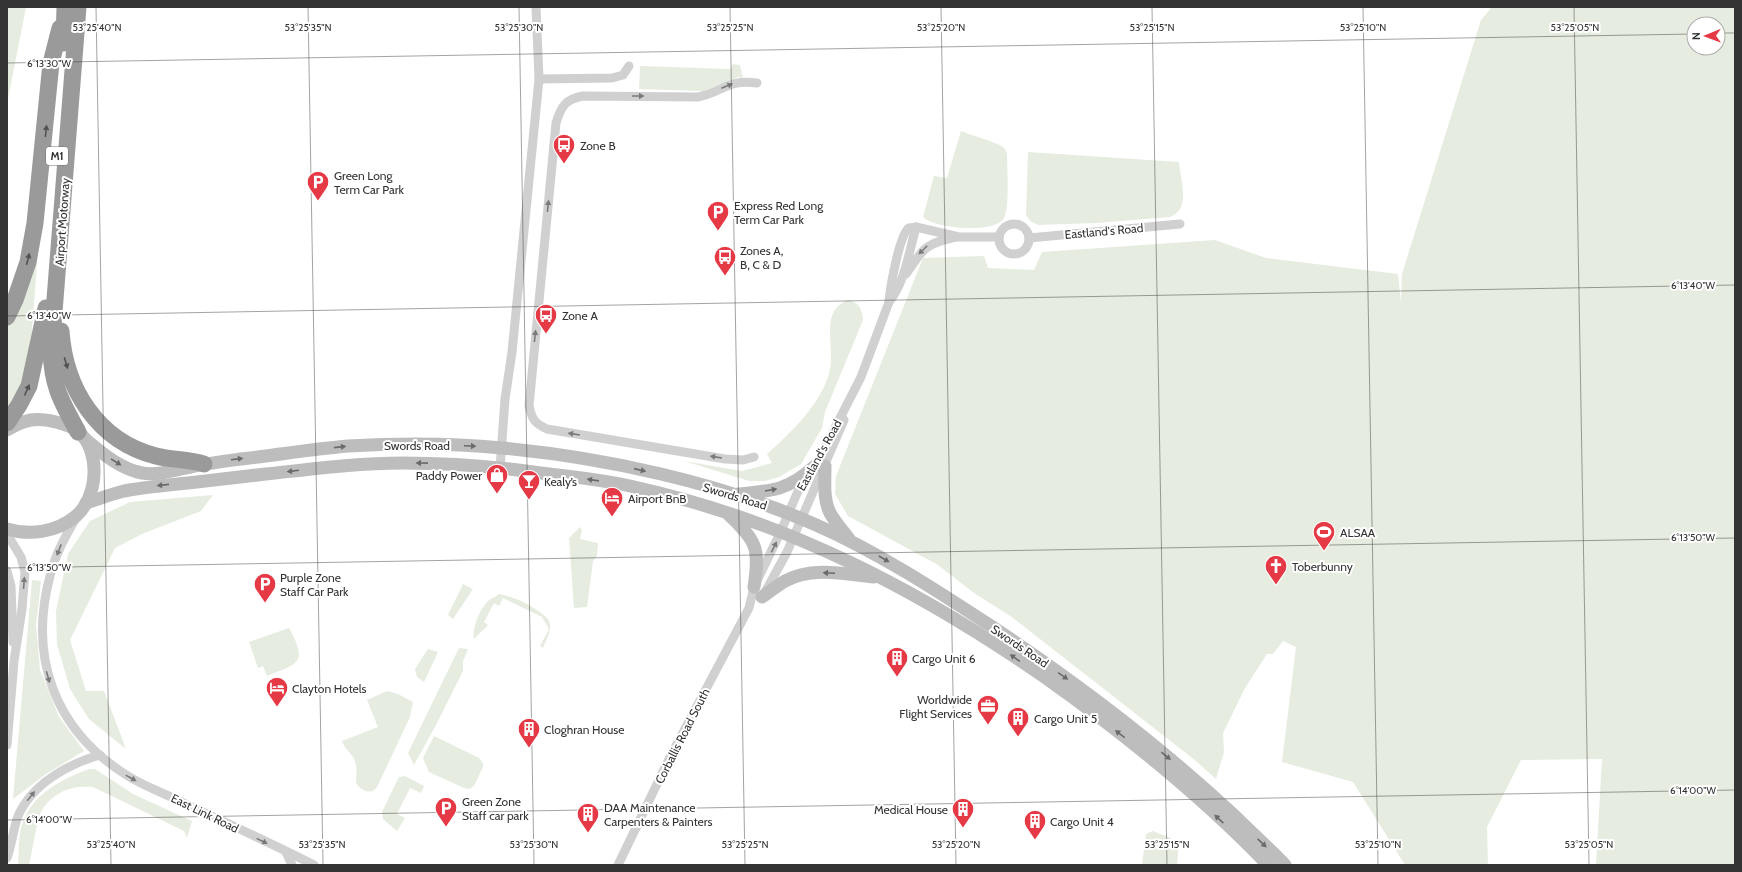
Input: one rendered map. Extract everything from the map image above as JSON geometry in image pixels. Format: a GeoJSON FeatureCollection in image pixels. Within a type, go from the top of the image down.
{"type":"FeatureCollection","features":[{"type":"Feature","properties":{"kind":"highway","name":"Airport Motorway"},"geometry":{"type":"LineString","coordinates":[[71,7],[75,34],[59,269],[51,350],[54,384],[63,405],[82,436]]}},
{"type":"Feature","properties":{"kind":"highway","name":"Airport Motorway"},"geometry":{"type":"LineString","coordinates":[[7,424],[19,406],[29,386],[47,303],[64,67],[71,7]]}},
{"type":"Feature","properties":{"kind":"highway","name":"M1"},"geometry":{"type":"LineString","coordinates":[[7,317],[15,300],[28,262],[35,223],[52,63],[71,7]]}},
{"type":"Feature","properties":{"kind":"highway","name":"M1"},"geometry":{"type":"LineString","coordinates":[[59,269],[63,352],[73,384],[82,402],[92,415],[123,442],[156,456],[190,460],[204,464]]}},
{"type":"Feature","properties":{"kind":"main road","name":"Swords Road"},"geometry":{"type":"LineString","coordinates":[[7,430],[25,421],[36,418],[47,419],[64,424],[117,463],[143,473],[158,474],[204,464],[347,446],[410,444],[501,448],[607,463],[732,494],[789,514],[850,541],[927,585],[1026,649],[1073,682],[1179,767],[1217,800],[1285,865]]}},
{"type":"Feature","properties":{"kind":"main road"},"geometry":{"type":"LineString","coordinates":[[7,529],[30,534],[46,531],[62,525],[77,515],[86,503],[93,482],[94,468],[92,455],[82,436]]}},
{"type":"Feature","properties":{"kind":"main road","name":"Swords Road"},"geometry":{"type":"LineString","coordinates":[[86,503],[122,492],[155,486],[339,466],[402,463],[456,464],[569,476],[631,486],[726,512],[781,531],[856,564],[978,633],[1066,693],[1169,773],[1268,865]]}},
{"type":"Feature","properties":{"kind":"main road"},"geometry":{"type":"LineString","coordinates":[[732,494],[773,491],[795,482],[820,465],[830,514],[850,541]]}},
{"type":"Feature","properties":{"kind":"main road"},"geometry":{"type":"LineString","coordinates":[[726,512],[746,530],[753,540],[757,552],[754,587]]}},
{"type":"Feature","properties":{"kind":"main road"},"geometry":{"type":"LineString","coordinates":[[762,598],[786,581],[805,574],[827,572],[882,578]]}},
{"type":"Feature","properties":{"kind":"street"},"geometry":{"type":"LineString","coordinates":[[500,468],[505,399],[512,352],[538,79],[536,7]]}},
{"type":"Feature","properties":{"kind":"street"},"geometry":{"type":"LineString","coordinates":[[538,79],[612,78],[622,75],[629,66]]}},
{"type":"Feature","properties":{"kind":"street"},"geometry":{"type":"LineString","coordinates":[[754,457],[743,460],[725,459],[547,429],[536,424],[531,415],[529,406],[556,123],[559,112],[563,106],[572,98],[583,96],[698,96],[708,95],[725,85],[735,82],[757,83]]}},
{"type":"Feature","properties":{"kind":"street"},"geometry":{"type":"LineString","coordinates":[[1013,223],[1022,226],[1028,233],[1029,238],[1029,243],[1023,251],[1014,254],[1005,250],[999,242],[999,237],[1003,228],[1013,223]]}},
{"type":"Feature","properties":{"kind":"street","name":"Eastland's Road"},"geometry":{"type":"LineString","coordinates":[[1029,238],[1180,224]]}},
{"type":"Feature","properties":{"kind":"street","name":"Eastland's Road"},"geometry":{"type":"LineString","coordinates":[[801,519],[820,465],[850,396],[861,376],[889,302],[903,236],[909,228],[916,228],[959,237],[999,237]]}},
{"type":"Feature","properties":{"kind":"street","name":"Eastland's Road"},"geometry":{"type":"LineString","coordinates":[[889,302],[897,293],[916,228]]}},
{"type":"Feature","properties":{"kind":"street","name":"Eastland's Road"},"geometry":{"type":"LineString","coordinates":[[901,282],[921,250],[936,242],[959,237]]}},
{"type":"Feature","properties":{"kind":"street","name":"Eastland's Road"},"geometry":{"type":"LineString","coordinates":[[789,514],[800,487],[820,465]]}},
{"type":"Feature","properties":{"kind":"street","name":"Corballis Road South"},"geometry":{"type":"LineString","coordinates":[[618,865],[671,755],[749,608],[754,587],[789,514]]}},
{"type":"Feature","properties":{"kind":"street","name":"East Link Road"},"geometry":{"type":"LineString","coordinates":[[77,515],[61,545],[50,576],[42,627],[47,673],[63,712],[91,748],[129,777],[314,865]]}},
{"type":"Feature","properties":{"kind":"street","name":"Corballis Road South"},"geometry":{"type":"LineString","coordinates":[[749,608],[762,598],[777,572],[801,519]]}},
{"type":"Feature","properties":{"kind":"street"},"geometry":{"type":"LineString","coordinates":[[7,534],[21,557],[25,572],[22,609],[14,661],[7,745]]}},
{"type":"Feature","properties":{"kind":"street"},"geometry":{"type":"LineString","coordinates":[[7,571],[11,586],[14,661]]}},
{"type":"Feature","properties":{"kind":"street"},"geometry":{"type":"LineString","coordinates":[[7,858],[19,815],[24,805],[36,790],[53,777],[80,762],[100,755]]}},
{"type":"Feature","properties":{"kind":"street"},"geometry":{"type":"LineString","coordinates":[[286,852],[292,865]]}},
{"type":"Feature","properties":{"kind":"shaded area"},"geometry":{"type":"Polygon","coordinates":[[[7,7],[26,7],[7,104],[7,7]]]}},
{"type":"Feature","properties":{"kind":"shaded area","name":"ALSAA"},"geometry":{"type":"Polygon","coordinates":[[[1492,7],[1735,7],[1735,865],[1596,865],[1602,759],[1521,760],[1487,827],[1488,865],[1405,865],[1353,782],[1282,762],[1296,647],[1283,641],[1273,654],[1267,654],[1245,688],[1223,733],[1224,752],[1216,779],[1196,761],[1012,617],[974,593],[938,565],[848,516],[835,494],[836,476],[923,258],[984,256],[988,268],[1034,270],[1042,252],[1215,240],[1266,258],[1398,274],[1401,303],[1402,274],[1481,20],[1492,7]]]}},
{"type":"Feature","properties":{"kind":"shaded area"},"geometry":{"type":"Polygon","coordinates":[[[733,64],[740,65],[743,78],[738,77],[704,91],[639,89],[640,66],[730,69],[733,64]]]}},
{"type":"Feature","properties":{"kind":"shaded area"},"geometry":{"type":"Polygon","coordinates":[[[961,131],[991,141],[1005,149],[1007,154],[1008,196],[1004,218],[999,223],[978,228],[952,227],[930,221],[923,217],[934,176],[947,178],[961,131]]]}},
{"type":"Feature","properties":{"kind":"shaded area"},"geometry":{"type":"Polygon","coordinates":[[[1028,152],[1179,162],[1183,193],[1181,207],[1177,213],[1170,217],[1096,223],[1038,225],[1030,221],[1026,215],[1028,152]]]}},
{"type":"Feature","properties":{"kind":"shaded area"},"geometry":{"type":"Polygon","coordinates":[[[38,251],[31,344],[25,381],[7,411],[7,327],[38,251]]]}},
{"type":"Feature","properties":{"kind":"shaded area"},"geometry":{"type":"Polygon","coordinates":[[[848,300],[860,307],[863,320],[825,412],[822,428],[801,464],[779,477],[765,481],[749,481],[684,461],[742,471],[772,463],[767,454],[786,437],[805,416],[821,393],[827,381],[831,360],[831,321],[834,312],[839,305],[848,300]]]}},
{"type":"Feature","properties":{"kind":"shaded area"},"geometry":{"type":"Polygon","coordinates":[[[213,495],[201,511],[142,534],[115,548],[70,640],[86,691],[104,691],[126,749],[89,719],[70,689],[57,644],[56,611],[68,554],[90,521],[130,502],[213,495]]]}},
{"type":"Feature","properties":{"kind":"shaded area"},"geometry":{"type":"Polygon","coordinates":[[[580,527],[582,530],[580,539],[598,543],[597,556],[593,561],[587,607],[574,608],[569,538],[580,527]]]}},
{"type":"Feature","properties":{"kind":"shaded area"},"geometry":{"type":"Polygon","coordinates":[[[32,580],[41,581],[36,625],[40,670],[59,717],[84,751],[46,774],[13,799],[32,580]]]}},
{"type":"Feature","properties":{"kind":"shaded area"},"geometry":{"type":"Polygon","coordinates":[[[463,584],[473,589],[453,619],[448,615],[463,584]]]}},
{"type":"Feature","properties":{"kind":"shaded area"},"geometry":{"type":"Polygon","coordinates":[[[499,594],[511,597],[526,604],[546,617],[549,621],[550,627],[549,634],[543,648],[540,646],[549,629],[542,617],[503,598],[499,606],[494,603],[484,622],[488,625],[474,639],[475,624],[482,609],[488,601],[499,594]]]}},
{"type":"Feature","properties":{"kind":"shaded area"},"geometry":{"type":"Polygon","coordinates":[[[289,628],[298,648],[299,655],[297,660],[287,668],[267,676],[263,666],[258,668],[249,642],[289,628]]]}},
{"type":"Feature","properties":{"kind":"shaded area"},"geometry":{"type":"Polygon","coordinates":[[[459,648],[468,649],[463,661],[463,671],[414,765],[408,753],[459,648]]]}},
{"type":"Feature","properties":{"kind":"shaded area"},"geometry":{"type":"Polygon","coordinates":[[[428,649],[438,652],[424,682],[417,677],[415,669],[428,649]]]}},
{"type":"Feature","properties":{"kind":"shaded area"},"geometry":{"type":"Polygon","coordinates":[[[387,691],[398,694],[413,702],[410,717],[377,787],[373,791],[366,791],[361,789],[356,783],[355,760],[342,741],[378,727],[367,700],[387,691]]]}},
{"type":"Feature","properties":{"kind":"shaded area"},"geometry":{"type":"Polygon","coordinates":[[[434,736],[479,758],[483,763],[483,767],[474,786],[469,789],[464,788],[429,772],[423,758],[434,736]]]}},
{"type":"Feature","properties":{"kind":"shaded area"},"geometry":{"type":"Polygon","coordinates":[[[89,769],[95,769],[133,794],[192,821],[187,838],[184,831],[93,787],[71,788],[52,798],[42,810],[38,820],[29,865],[18,865],[19,837],[21,827],[34,803],[59,783],[89,769]]]}},
{"type":"Feature","properties":{"kind":"shaded area"},"geometry":{"type":"Polygon","coordinates":[[[405,776],[424,786],[421,793],[410,788],[397,814],[405,818],[397,831],[383,819],[382,812],[399,777],[405,776]]]}},
{"type":"Feature","properties":{"kind":"shaded area"},"geometry":{"type":"Polygon","coordinates":[[[1153,831],[1175,841],[1178,849],[1177,865],[1142,865],[1146,834],[1153,831]]]}},
{"type":"Feature","properties":{"kind":"place","name":"Zone B"},"geometry":{"type":"Point","coordinates":[564,164]}},
{"type":"Feature","properties":{"kind":"place","name":"Green Long Term Car Park"},"geometry":{"type":"Point","coordinates":[318,202]}},
{"type":"Feature","properties":{"kind":"place","name":"Express Red Long Term Car Park"},"geometry":{"type":"Point","coordinates":[718,232]}},
{"type":"Feature","properties":{"kind":"place","name":"Zones A, B, C & D"},"geometry":{"type":"Point","coordinates":[725,276]}},
{"type":"Feature","properties":{"kind":"place","name":"Zone A"},"geometry":{"type":"Point","coordinates":[546,334]}},
{"type":"Feature","properties":{"kind":"place","name":"Paddy Power"},"geometry":{"type":"Point","coordinates":[497,494]}},
{"type":"Feature","properties":{"kind":"place","name":"Kealy’s"},"geometry":{"type":"Point","coordinates":[529,500]}},
{"type":"Feature","properties":{"kind":"place","name":"Airport BnB"},"geometry":{"type":"Point","coordinates":[612,518]}},
{"type":"Feature","properties":{"kind":"place","name":"ALSAA"},"geometry":{"type":"Point","coordinates":[1324,552]}},
{"type":"Feature","properties":{"kind":"place","name":"Toberbunny"},"geometry":{"type":"Point","coordinates":[1276,586]}},
{"type":"Feature","properties":{"kind":"place","name":"Purple Zone Staff Car Park"},"geometry":{"type":"Point","coordinates":[265,604]}},
{"type":"Feature","properties":{"kind":"place","name":"Cargo Unit 6"},"geometry":{"type":"Point","coordinates":[897,678]}},
{"type":"Feature","properties":{"kind":"place","name":"Clayton Hotels"},"geometry":{"type":"Point","coordinates":[277,708]}},
{"type":"Feature","properties":{"kind":"place","name":"Worldwide Flight Services"},"geometry":{"type":"Point","coordinates":[988,726]}},
{"type":"Feature","properties":{"kind":"place","name":"Cargo Unit 5"},"geometry":{"type":"Point","coordinates":[1018,738]}},
{"type":"Feature","properties":{"kind":"place","name":"Cloghran House"},"geometry":{"type":"Point","coordinates":[529,748]}},
{"type":"Feature","properties":{"kind":"place","name":"Green Zone Staff car park"},"geometry":{"type":"Point","coordinates":[446,828]}},
{"type":"Feature","properties":{"kind":"place","name":"Medical House"},"geometry":{"type":"Point","coordinates":[963,828]}},
{"type":"Feature","properties":{"kind":"place","name":"DAA Maintenance Carpenters & Painters"},"geometry":{"type":"Point","coordinates":[588,834]}},
{"type":"Feature","properties":{"kind":"place","name":"Cargo Unit 4"},"geometry":{"type":"Point","coordinates":[1035,840]}}]}
